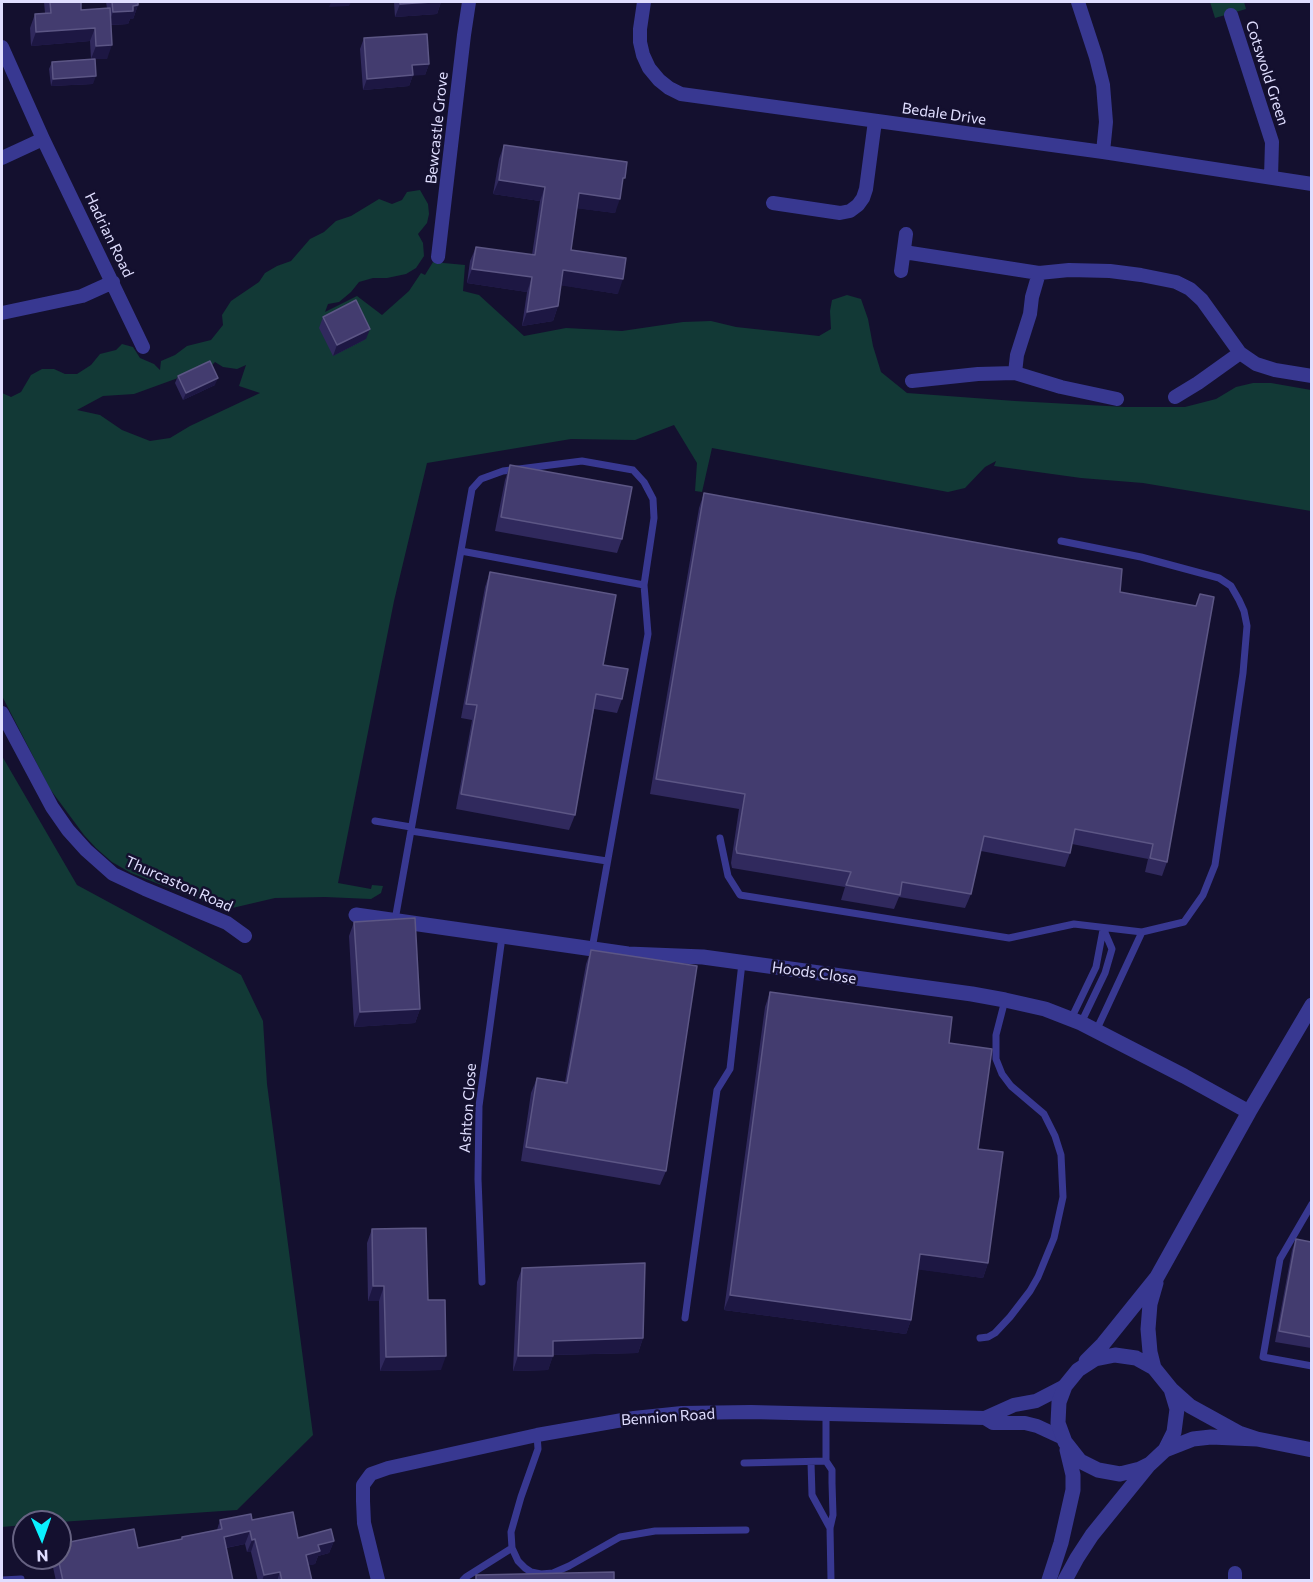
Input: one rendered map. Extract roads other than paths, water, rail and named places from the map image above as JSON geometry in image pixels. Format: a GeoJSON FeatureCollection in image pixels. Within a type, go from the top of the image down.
{"type":"FeatureCollection","features":[{"type":"Feature","properties":{"kind":"street","name":"Bewcastle Grove"},"geometry":{"type":"LineString","coordinates":[[438,257],[469,2]]}},
{"type":"Feature","properties":{"kind":"street","name":"Bedale Drive"},"geometry":{"type":"LineString","coordinates":[[644,2],[640,29],[643,55],[658,80],[681,94],[1103,152],[1311,184]]}},
{"type":"Feature","properties":{"kind":"street"},"geometry":{"type":"LineString","coordinates":[[1078,2],[1103,85],[1106,122],[1103,152]]}},
{"type":"Feature","properties":{"kind":"street","name":"Cotswold Green"},"geometry":{"type":"LineString","coordinates":[[1231,15],[1272,142],[1271,177]]}},
{"type":"Feature","properties":{"kind":"street","name":"Hadrian Road"},"geometry":{"type":"LineString","coordinates":[[2,47],[43,139],[143,347]]}},
{"type":"Feature","properties":{"kind":"street"},"geometry":{"type":"LineString","coordinates":[[773,203],[840,213],[858,206],[866,189],[875,121]]}},
{"type":"Feature","properties":{"kind":"street"},"geometry":{"type":"LineString","coordinates":[[2,158],[43,139]]}},
{"type":"Feature","properties":{"kind":"street"},"geometry":{"type":"LineString","coordinates":[[901,271],[906,234]]}},
{"type":"Feature","properties":{"kind":"street"},"geometry":{"type":"LineString","coordinates":[[904,252],[1039,273],[1069,270],[1110,271],[1141,274],[1176,282],[1190,289],[1202,300],[1240,353],[1256,364],[1275,370],[1311,376]]}},
{"type":"Feature","properties":{"kind":"street"},"geometry":{"type":"LineString","coordinates":[[1015,373],[1017,355],[1030,314],[1039,273]]}},
{"type":"Feature","properties":{"kind":"street"},"geometry":{"type":"LineString","coordinates":[[2,313],[82,296],[113,282]]}},
{"type":"Feature","properties":{"kind":"street"},"geometry":{"type":"LineString","coordinates":[[1175,397],[1240,353]]}},
{"type":"Feature","properties":{"kind":"street"},"geometry":{"type":"LineString","coordinates":[[912,381],[978,374],[1015,373],[1061,387],[1117,399]]}},
{"type":"Feature","properties":{"kind":"street","name":"Thurcaston Road"},"geometry":{"type":"LineString","coordinates":[[2,713],[52,807],[86,850],[113,874],[227,923],[245,936]]}},
{"type":"Feature","properties":{"kind":"street","name":"Hoods Close"},"geometry":{"type":"LineString","coordinates":[[356,915],[628,954],[703,957],[1005,1000],[1045,1009],[1076,1021],[1249,1112]]}},
{"type":"Feature","properties":{"kind":"street"},"geometry":{"type":"LineString","coordinates":[[1049,1581],[1061,1543],[1073,1490],[1073,1475],[1058,1423],[1059,1402],[1065,1386],[1103,1344],[1157,1277],[1311,1005]]}},
{"type":"Feature","properties":{"kind":"street"},"geometry":{"type":"LineString","coordinates":[[1154,1368],[1148,1329],[1150,1304],[1157,1277]]}},
{"type":"Feature","properties":{"kind":"street"},"geometry":{"type":"LineString","coordinates":[[1078,1370],[1095,1359],[1115,1355],[1136,1358],[1154,1368],[1171,1389],[1190,1406],[1239,1433],[1311,1450]]}},
{"type":"Feature","properties":{"kind":"street","name":"Bennion Road"},"geometry":{"type":"LineString","coordinates":[[378,1581],[364,1523],[363,1485],[371,1474],[388,1468],[537,1435],[634,1418],[682,1413],[751,1412],[985,1418],[1014,1405],[1036,1401],[1065,1386]]}},
{"type":"Feature","properties":{"kind":"street"},"geometry":{"type":"LineString","coordinates":[[1165,1450],[1174,1432],[1176,1409],[1171,1389]]}},
{"type":"Feature","properties":{"kind":"street","name":"Bennion Road"},"geometry":{"type":"LineString","coordinates":[[985,1418],[993,1423],[1025,1423],[1037,1426],[1064,1440]]}},
{"type":"Feature","properties":{"kind":"street"},"geometry":{"type":"LineString","coordinates":[[1065,1581],[1092,1535],[1123,1495],[1165,1450],[1193,1439],[1232,1437],[1257,1439]]}},
{"type":"Feature","properties":{"kind":"street"},"geometry":{"type":"LineString","coordinates":[[1064,1440],[1080,1461],[1098,1470],[1120,1474],[1150,1464]]}},
{"type":"Feature","properties":{"kind":"lane"},"geometry":{"type":"LineString","coordinates":[[394,920],[472,489],[481,479],[503,471],[582,461],[633,471],[644,482],[653,499],[654,518],[644,585],[648,634],[592,949]]}},
{"type":"Feature","properties":{"kind":"lane"},"geometry":{"type":"LineString","coordinates":[[720,838],[728,876],[740,895],[1009,938],[1074,924],[1142,932],[1184,922],[1203,895],[1215,866],[1243,673],[1247,626],[1244,611],[1231,586],[1219,578],[1141,557],[1061,541]]}},
{"type":"Feature","properties":{"kind":"lane"},"geometry":{"type":"LineString","coordinates":[[461,551],[644,585]]}},
{"type":"Feature","properties":{"kind":"lane"},"geometry":{"type":"LineString","coordinates":[[375,821],[607,861]]}},
{"type":"Feature","properties":{"kind":"lane"},"geometry":{"type":"LineString","coordinates":[[1076,1021],[1096,967],[1103,928]]}},
{"type":"Feature","properties":{"kind":"lane"},"geometry":{"type":"LineString","coordinates":[[1076,1021],[1105,973],[1112,949],[1103,928]]}},
{"type":"Feature","properties":{"kind":"lane"},"geometry":{"type":"LineString","coordinates":[[1096,1031],[1142,932]]}},
{"type":"Feature","properties":{"kind":"lane","name":"Ashton Close"},"geometry":{"type":"LineString","coordinates":[[482,1282],[478,1179],[479,1106],[502,937]]}},
{"type":"Feature","properties":{"kind":"lane"},"geometry":{"type":"LineString","coordinates":[[685,1318],[717,1090],[730,1069],[742,963]]}},
{"type":"Feature","properties":{"kind":"lane"},"geometry":{"type":"LineString","coordinates":[[980,1338],[995,1333],[1030,1291],[1054,1238],[1063,1197],[1061,1155],[1055,1136],[1044,1114],[1011,1086],[1002,1074],[996,1059],[996,1035],[1005,1000]]}},
{"type":"Feature","properties":{"kind":"lane"},"geometry":{"type":"LineString","coordinates":[[1311,1204],[1280,1259],[1263,1357],[1311,1366]]}},
{"type":"Feature","properties":{"kind":"lane"},"geometry":{"type":"LineString","coordinates":[[826,1414],[826,1461],[832,1470],[831,1581]]}},
{"type":"Feature","properties":{"kind":"lane"},"geometry":{"type":"LineString","coordinates":[[537,1435],[538,1449],[513,1524],[511,1540],[518,1560],[531,1572],[553,1573],[620,1537],[655,1531],[746,1530]]}},
{"type":"Feature","properties":{"kind":"lane"},"geometry":{"type":"LineString","coordinates":[[744,1463],[826,1461]]}},
{"type":"Feature","properties":{"kind":"lane"},"geometry":{"type":"LineString","coordinates":[[811,1462],[812,1495],[830,1528]]}},
{"type":"Feature","properties":{"kind":"lane"},"geometry":{"type":"LineString","coordinates":[[463,1581],[513,1548]]}},
{"type":"Feature","properties":{"kind":"lane"},"geometry":{"type":"LineString","coordinates":[[2,1581],[21,1579],[21,1581]]}}]}
